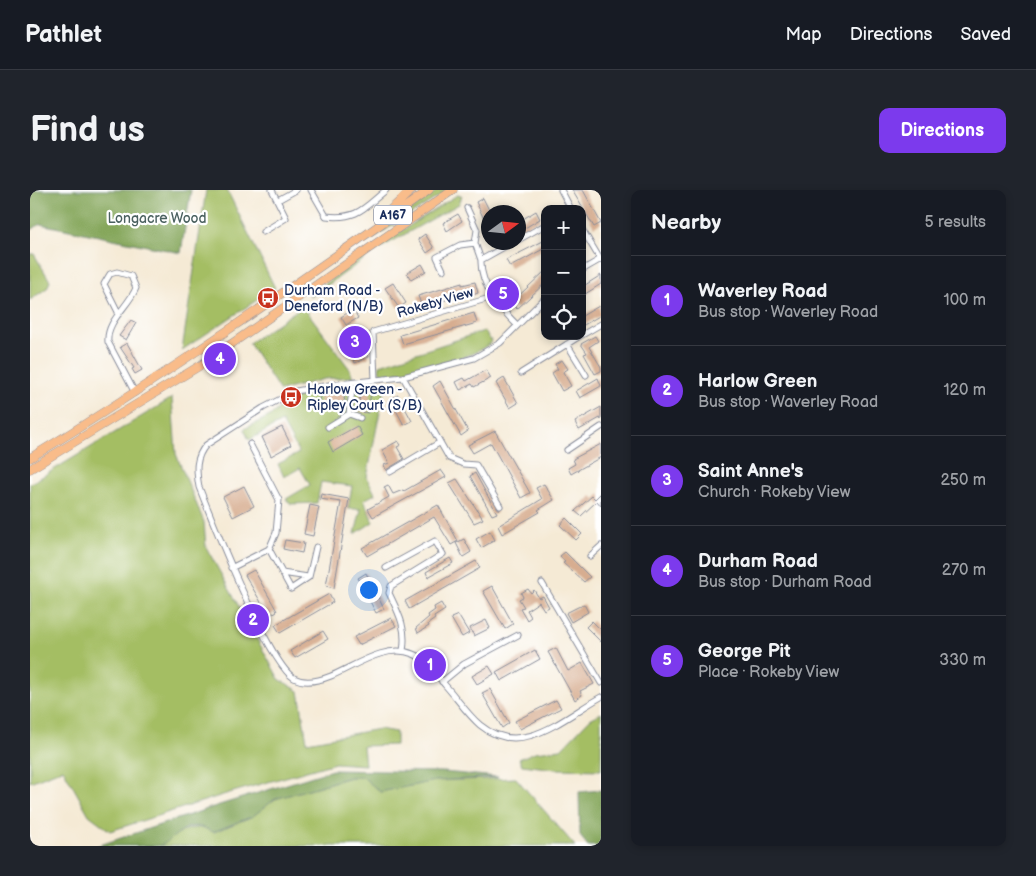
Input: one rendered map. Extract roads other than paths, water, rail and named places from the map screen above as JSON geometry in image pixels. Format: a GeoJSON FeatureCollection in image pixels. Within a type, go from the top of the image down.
{"type":"FeatureCollection","features":[{"type":"Feature","properties":{"kind":"main road"},"geometry":{"type":"LineString","coordinates":[[358,241],[412,190]]}},
{"type":"Feature","properties":{"kind":"main road","name":"A167"},"geometry":{"type":"LineString","coordinates":[[30,458],[135,394],[269,304],[429,190]]}},
{"type":"Feature","properties":{"kind":"main road","name":"A167"},"geometry":{"type":"LineString","coordinates":[[30,469],[201,365],[453,190]]}},
{"type":"Feature","properties":{"kind":"street"},"geometry":{"type":"LineString","coordinates":[[263,232],[286,218],[272,190]]}},
{"type":"Feature","properties":{"kind":"street"},"geometry":{"type":"LineString","coordinates":[[278,200],[296,190]]}},
{"type":"Feature","properties":{"kind":"street"},"geometry":{"type":"LineString","coordinates":[[311,190],[326,216],[337,218],[355,215],[386,190]]}},
{"type":"Feature","properties":{"kind":"street"},"geometry":{"type":"LineString","coordinates":[[561,190],[569,205]]}},
{"type":"Feature","properties":{"kind":"street","name":"Rokeby View"},"geometry":{"type":"LineString","coordinates":[[467,208],[477,230],[475,243],[481,260],[480,270],[493,297],[517,325]]}},
{"type":"Feature","properties":{"kind":"street"},"geometry":{"type":"LineString","coordinates":[[526,236],[541,227]]}},
{"type":"Feature","properties":{"kind":"street"},"geometry":{"type":"LineString","coordinates":[[586,235],[600,259],[586,268]]}},
{"type":"Feature","properties":{"kind":"street","name":"Rokeby View"},"geometry":{"type":"LineString","coordinates":[[443,270],[437,257],[460,245],[475,243]]}},
{"type":"Feature","properties":{"kind":"street"},"geometry":{"type":"LineString","coordinates":[[481,260],[499,250]]}},
{"type":"Feature","properties":{"kind":"street"},"geometry":{"type":"LineString","coordinates":[[119,314],[104,284],[105,279],[110,274],[117,272],[131,276],[136,288],[133,296],[119,314],[107,336],[108,342],[135,394]]}},
{"type":"Feature","properties":{"kind":"street","name":"Rokeby View"},"geometry":{"type":"LineString","coordinates":[[375,380],[373,332],[493,297]]}},
{"type":"Feature","properties":{"kind":"street"},"geometry":{"type":"LineString","coordinates":[[541,302],[500,343],[474,358],[403,377],[305,388],[291,393],[222,435],[200,452],[196,462],[198,487],[231,568],[279,661],[294,678],[315,681],[386,652],[403,651],[414,654],[425,662],[478,723],[490,732],[508,739],[525,738],[534,734],[601,697]]}},
{"type":"Feature","properties":{"kind":"street"},"geometry":{"type":"LineString","coordinates":[[586,333],[601,324]]}},
{"type":"Feature","properties":{"kind":"street"},"geometry":{"type":"LineString","coordinates":[[521,373],[574,340]]}},
{"type":"Feature","properties":{"kind":"street"},"geometry":{"type":"LineString","coordinates":[[567,344],[586,375]]}},
{"type":"Feature","properties":{"kind":"street"},"geometry":{"type":"LineString","coordinates":[[403,377],[449,458],[455,462],[476,465],[500,506]]}},
{"type":"Feature","properties":{"kind":"street"},"geometry":{"type":"LineString","coordinates":[[349,414],[353,383]]}},
{"type":"Feature","properties":{"kind":"street"},"geometry":{"type":"LineString","coordinates":[[349,414],[360,418]]}},
{"type":"Feature","properties":{"kind":"street"},"geometry":{"type":"LineString","coordinates":[[328,427],[349,414]]}},
{"type":"Feature","properties":{"kind":"street"},"geometry":{"type":"LineString","coordinates":[[567,450],[601,427]]}},
{"type":"Feature","properties":{"kind":"street"},"geometry":{"type":"LineString","coordinates":[[390,472],[439,443]]}},
{"type":"Feature","properties":{"kind":"street"},"geometry":{"type":"LineString","coordinates":[[231,568],[269,549],[276,533],[279,500],[250,444]]}},
{"type":"Feature","properties":{"kind":"street"},"geometry":{"type":"LineString","coordinates":[[386,568],[435,541],[443,554],[391,586],[389,593],[403,622],[406,636],[403,651]]}},
{"type":"Feature","properties":{"kind":"street"},"geometry":{"type":"LineString","coordinates":[[590,556],[601,546]]}},
{"type":"Feature","properties":{"kind":"street"},"geometry":{"type":"LineString","coordinates":[[269,549],[291,589],[309,577],[316,547]]}},
{"type":"Feature","properties":{"kind":"street"},"geometry":{"type":"LineString","coordinates":[[282,573],[309,577]]}},
{"type":"Feature","properties":{"kind":"street"},"geometry":{"type":"LineString","coordinates":[[542,583],[601,683]]}},
{"type":"Feature","properties":{"kind":"street"},"geometry":{"type":"LineString","coordinates":[[442,682],[464,664],[518,635]]}},
{"type":"Feature","properties":{"kind":"place","name":"George Pit"},"geometry":{"type":"Point","coordinates":[503,294]}},
{"type":"Feature","properties":{"kind":"place","name":"Durham Road - Deneford (N/B)"},"geometry":{"type":"Point","coordinates":[268,298]}},
{"type":"Feature","properties":{"kind":"place","name":"Saint Anne's"},"geometry":{"type":"Point","coordinates":[355,342]}},
{"type":"Feature","properties":{"kind":"place","name":"Durham Road"},"geometry":{"type":"Point","coordinates":[220,359]}},
{"type":"Feature","properties":{"kind":"place","name":"Harlow Green - Ripley Court (S/B)"},"geometry":{"type":"Point","coordinates":[291,397]}},
{"type":"Feature","properties":{"kind":"place","name":"Harlow Green"},"geometry":{"type":"Point","coordinates":[253,620]}},
{"type":"Feature","properties":{"kind":"place","name":"Waverley Road"},"geometry":{"type":"Point","coordinates":[430,665]}},
{"type":"Feature","properties":{"kind":"park label","name":"Longacre Wood"},"geometry":{"type":"Point","coordinates":[157,218]}}]}
